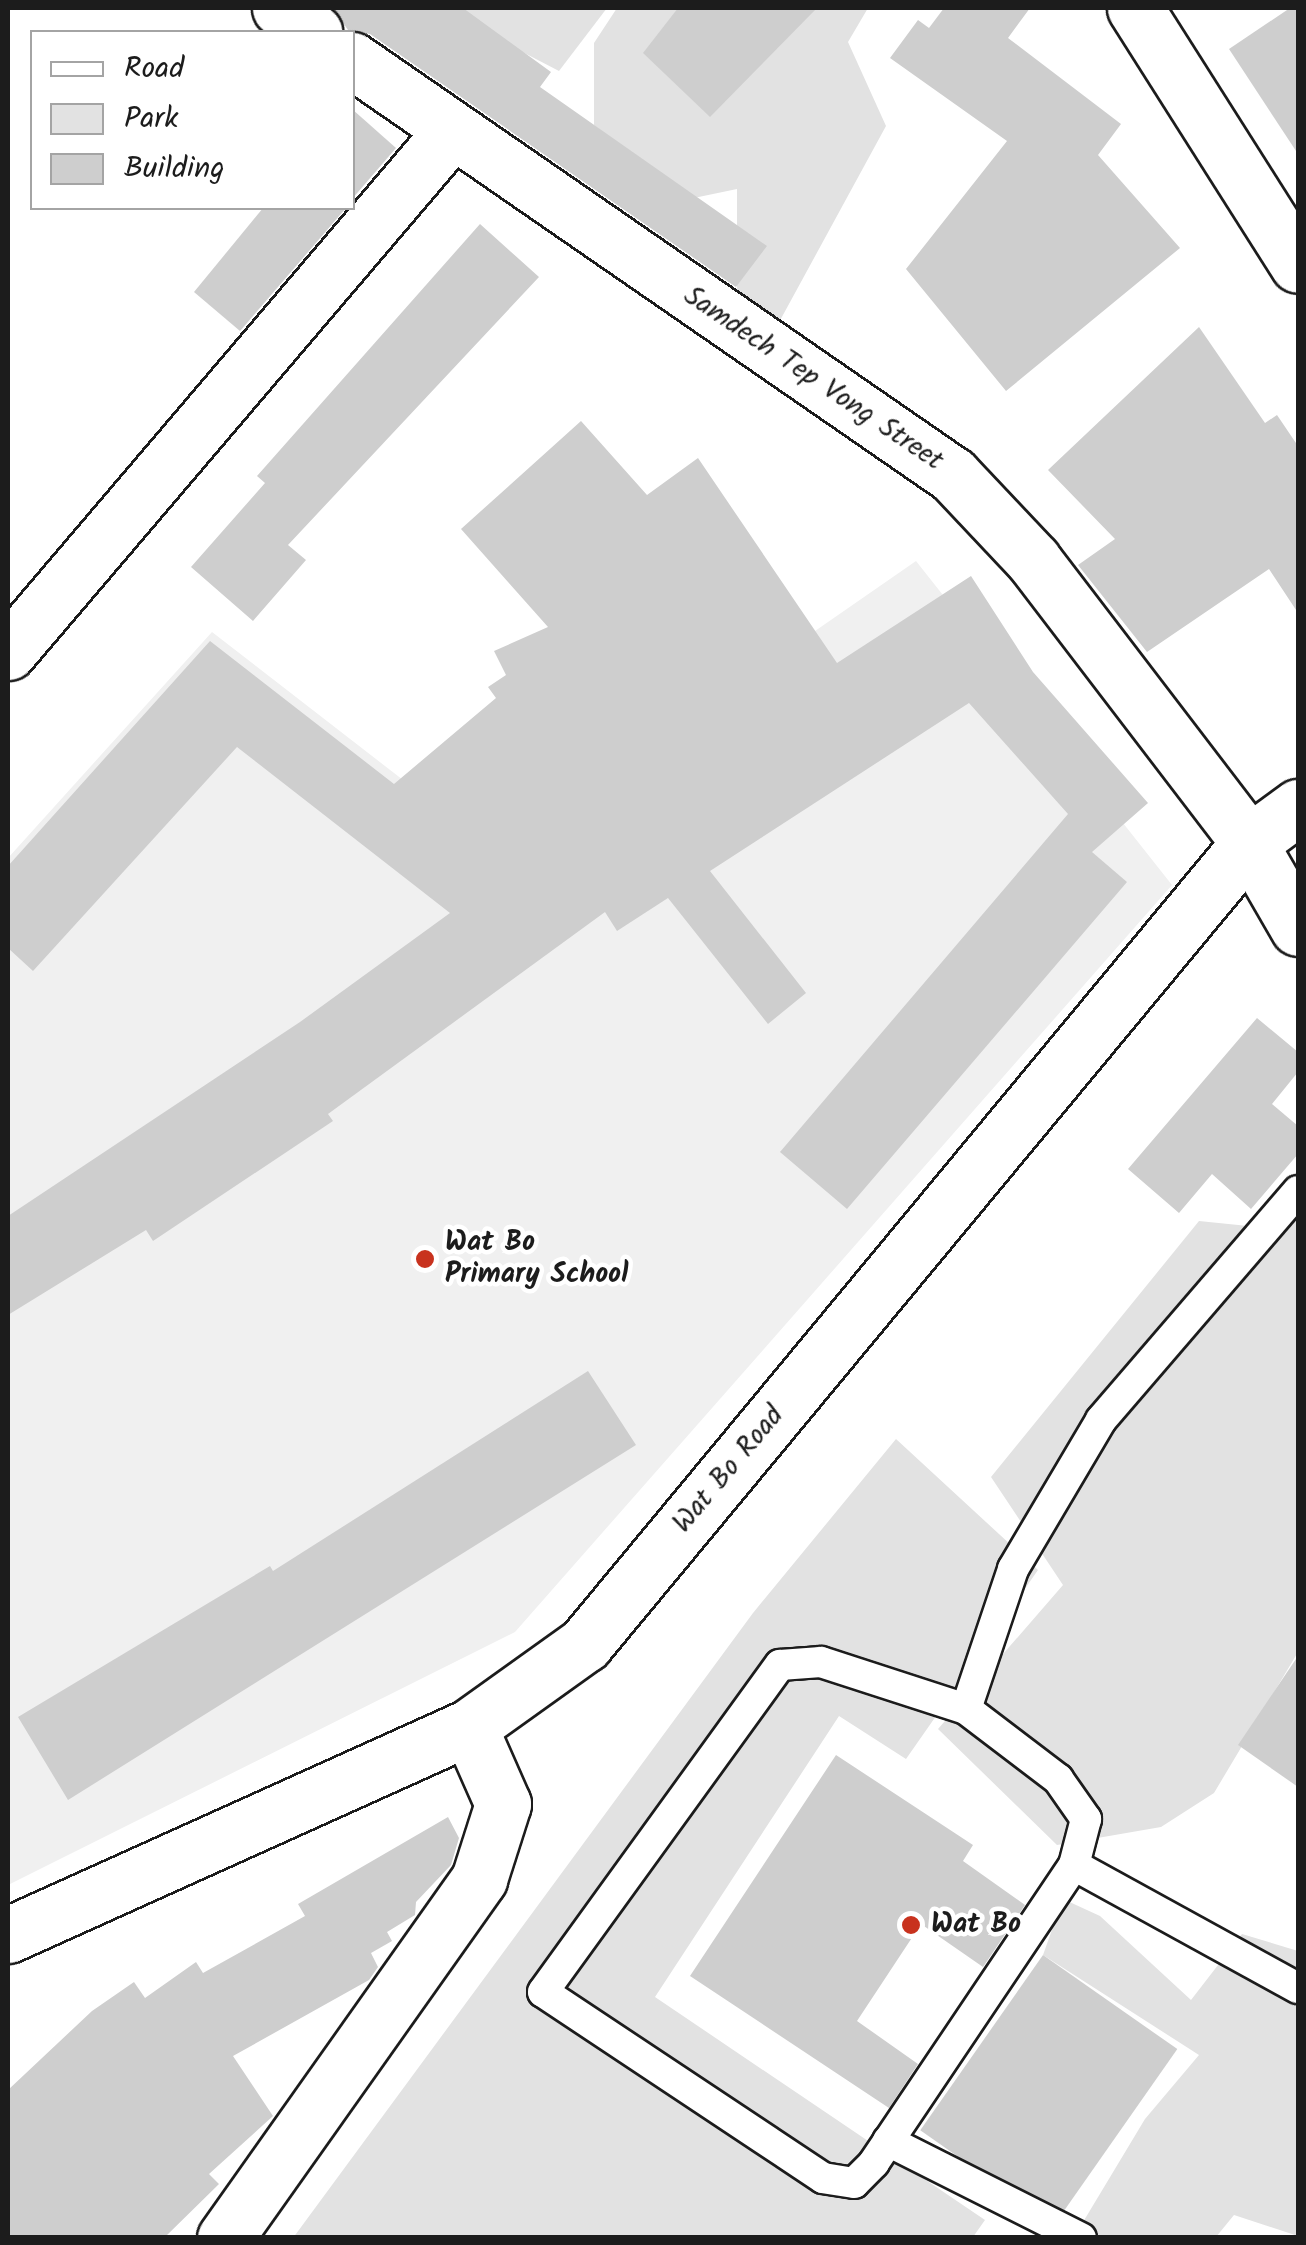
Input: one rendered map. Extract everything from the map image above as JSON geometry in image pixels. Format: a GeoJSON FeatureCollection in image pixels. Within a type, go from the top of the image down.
{"type":"FeatureCollection","features":[{"type":"Feature","properties":{"kind":"street"},"geometry":{"type":"LineString","coordinates":[[280,8],[311,30]]}},
{"type":"Feature","properties":{"kind":"street"},"geometry":{"type":"LineString","coordinates":[[1135,8],[1298,266]]}},
{"type":"Feature","properties":{"kind":"street","name":"Samdech Tep Vong Street"},"geometry":{"type":"LineString","coordinates":[[355,62],[451,132],[841,392],[953,475],[1033,560],[1249,844],[1298,928]]}},
{"type":"Feature","properties":{"kind":"street"},"geometry":{"type":"LineString","coordinates":[[8,652],[451,132]]}},
{"type":"Feature","properties":{"kind":"street","name":"Wat Bo Road"},"geometry":{"type":"LineString","coordinates":[[8,1935],[468,1727],[585,1644],[1249,844],[1298,807]]}},
{"type":"Feature","properties":{"kind":"street"},"geometry":{"type":"LineString","coordinates":[[225,2238],[479,1878],[502,1804],[468,1727]]}},
{"type":"Feature","properties":{"kind":"lane"},"geometry":{"type":"LineString","coordinates":[[966,1709],[1013,1569],[1101,1420],[1295,1202]]}},
{"type":"Feature","properties":{"kind":"lane"},"geometry":{"type":"LineString","coordinates":[[821,1662],[966,1709],[1058,1778],[1086,1819],[1074,1865],[888,2141],[854,2184],[823,2178],[543,1992],[780,1665],[821,1662]]}},
{"type":"Feature","properties":{"kind":"lane"},"geometry":{"type":"LineString","coordinates":[[1074,1865],[1298,1988]]}},
{"type":"Feature","properties":{"kind":"lane"},"geometry":{"type":"LineString","coordinates":[[888,2141],[1081,2238]]}},
{"type":"Feature","properties":{"kind":"shaded area","name":"Wat Bo Primary School"},"geometry":{"type":"Polygon","coordinates":[[[916,561],[1172,885],[515,1632],[8,1885],[8,858],[212,632],[496,852],[916,561]]]}},
{"type":"Feature","properties":{"kind":"green space"},"geometry":{"type":"Polygon","coordinates":[[[438,8],[607,8],[559,71],[438,8]]]}},
{"type":"Feature","properties":{"kind":"green space"},"geometry":{"type":"Polygon","coordinates":[[[617,8],[868,8],[848,42],[886,126],[777,326],[737,318],[737,189],[689,199],[594,125],[594,43],[617,8]]]}},
{"type":"Feature","properties":{"kind":"green space"},"geometry":{"type":"Polygon","coordinates":[[[1298,1170],[1298,1652],[1214,1793],[1161,1827],[1057,1845],[938,1729],[1063,1585],[991,1477],[1199,1221],[1248,1226],[1298,1170]]]}},
{"type":"Feature","properties":{"kind":"green space"},"geometry":{"type":"Polygon","coordinates":[[[896,1439],[1038,1570],[906,1759],[839,1716],[655,1997],[985,2220],[973,2237],[293,2238],[753,1613],[896,1439]]]}},
{"type":"Feature","properties":{"kind":"green space"},"geometry":{"type":"Polygon","coordinates":[[[1063,1899],[1100,1916],[1191,2000],[1242,1934],[1298,1951],[1298,2236],[1234,2215],[1216,2237],[1074,2237],[1145,2119],[1199,2055],[1043,1955],[1063,1899]]]}},
{"type":"Feature","properties":{"kind":"building"},"geometry":{"type":"Polygon","coordinates":[[[333,8],[463,8],[551,72],[540,87],[767,246],[736,287],[370,34],[348,30],[333,8]]]}},
{"type":"Feature","properties":{"kind":"building"},"geometry":{"type":"Polygon","coordinates":[[[678,8],[817,8],[710,117],[643,53],[678,8]]]}},
{"type":"Feature","properties":{"kind":"building"},"geometry":{"type":"Polygon","coordinates":[[[944,8],[1030,8],[1008,38],[1121,124],[1098,155],[1180,248],[1006,391],[906,269],[1007,141],[890,58],[918,20],[929,28],[944,8]]]}},
{"type":"Feature","properties":{"kind":"building"},"geometry":{"type":"Polygon","coordinates":[[[1290,8],[1298,8],[1298,154],[1229,49],[1290,8]]]}},
{"type":"Feature","properties":{"kind":"building"},"geometry":{"type":"Polygon","coordinates":[[[355,112],[396,148],[355,196],[355,112]]]}},
{"type":"Feature","properties":{"kind":"building"},"geometry":{"type":"Polygon","coordinates":[[[261,210],[344,210],[240,331],[194,292],[261,210]]]}},
{"type":"Feature","properties":{"kind":"building"},"geometry":{"type":"Polygon","coordinates":[[[480,224],[539,277],[288,545],[306,560],[253,621],[191,567],[265,483],[257,476],[480,224]]]}},
{"type":"Feature","properties":{"kind":"building"},"geometry":{"type":"Polygon","coordinates":[[[1199,327],[1265,423],[1277,415],[1298,446],[1298,613],[1269,569],[1147,652],[1078,565],[1115,539],[1048,470],[1199,327]]]}},
{"type":"Feature","properties":{"kind":"building"},"geometry":{"type":"Polygon","coordinates":[[[581,421],[647,495],[698,458],[837,663],[971,576],[1033,672],[1148,803],[1092,852],[1127,882],[847,1209],[780,1152],[1068,814],[969,703],[710,871],[806,993],[768,1024],[668,898],[617,931],[605,912],[328,1114],[333,1121],[153,1241],[146,1230],[8,1315],[8,1216],[300,1022],[450,913],[237,747],[33,971],[8,948],[8,866],[210,641],[394,784],[496,698],[488,687],[506,675],[494,651],[548,627],[461,529],[581,421]]]}},
{"type":"Feature","properties":{"kind":"building"},"geometry":{"type":"Polygon","coordinates":[[[1257,1018],[1298,1052],[1298,1072],[1272,1104],[1298,1126],[1298,1154],[1251,1209],[1212,1174],[1179,1213],[1128,1169],[1257,1018]]]}},
{"type":"Feature","properties":{"kind":"building"},"geometry":{"type":"Polygon","coordinates":[[[588,1371],[636,1445],[68,1800],[18,1717],[270,1566],[273,1571],[588,1371]]]}},
{"type":"Feature","properties":{"kind":"building"},"geometry":{"type":"Polygon","coordinates":[[[1298,1656],[1298,1787],[1238,1745],[1298,1656]]]}},
{"type":"Feature","properties":{"kind":"building"},"geometry":{"type":"Polygon","coordinates":[[[836,1755],[973,1845],[963,1861],[1025,1905],[983,1967],[921,1924],[857,2021],[918,2064],[889,2108],[690,1976],[836,1755]]]}},
{"type":"Feature","properties":{"kind":"building"},"geometry":{"type":"Polygon","coordinates":[[[448,1817],[459,1838],[451,1865],[416,1902],[415,1915],[387,1932],[392,1941],[371,1953],[378,1967],[369,1980],[233,2056],[273,2116],[209,2174],[219,2184],[164,2238],[8,2238],[8,2090],[92,2011],[134,1982],[145,1998],[196,1962],[203,1973],[305,1916],[298,1904],[448,1817]]]}},
{"type":"Feature","properties":{"kind":"building"},"geometry":{"type":"Polygon","coordinates":[[[1043,1955],[1177,2049],[1055,2224],[920,2130],[1043,1955]]]}},
{"type":"Feature","properties":{"kind":"place","name":"Wat Bo Primary School"},"geometry":{"type":"Point","coordinates":[425,1259]}},
{"type":"Feature","properties":{"kind":"place","name":"Wat Bo"},"geometry":{"type":"Point","coordinates":[911,1925]}}]}
